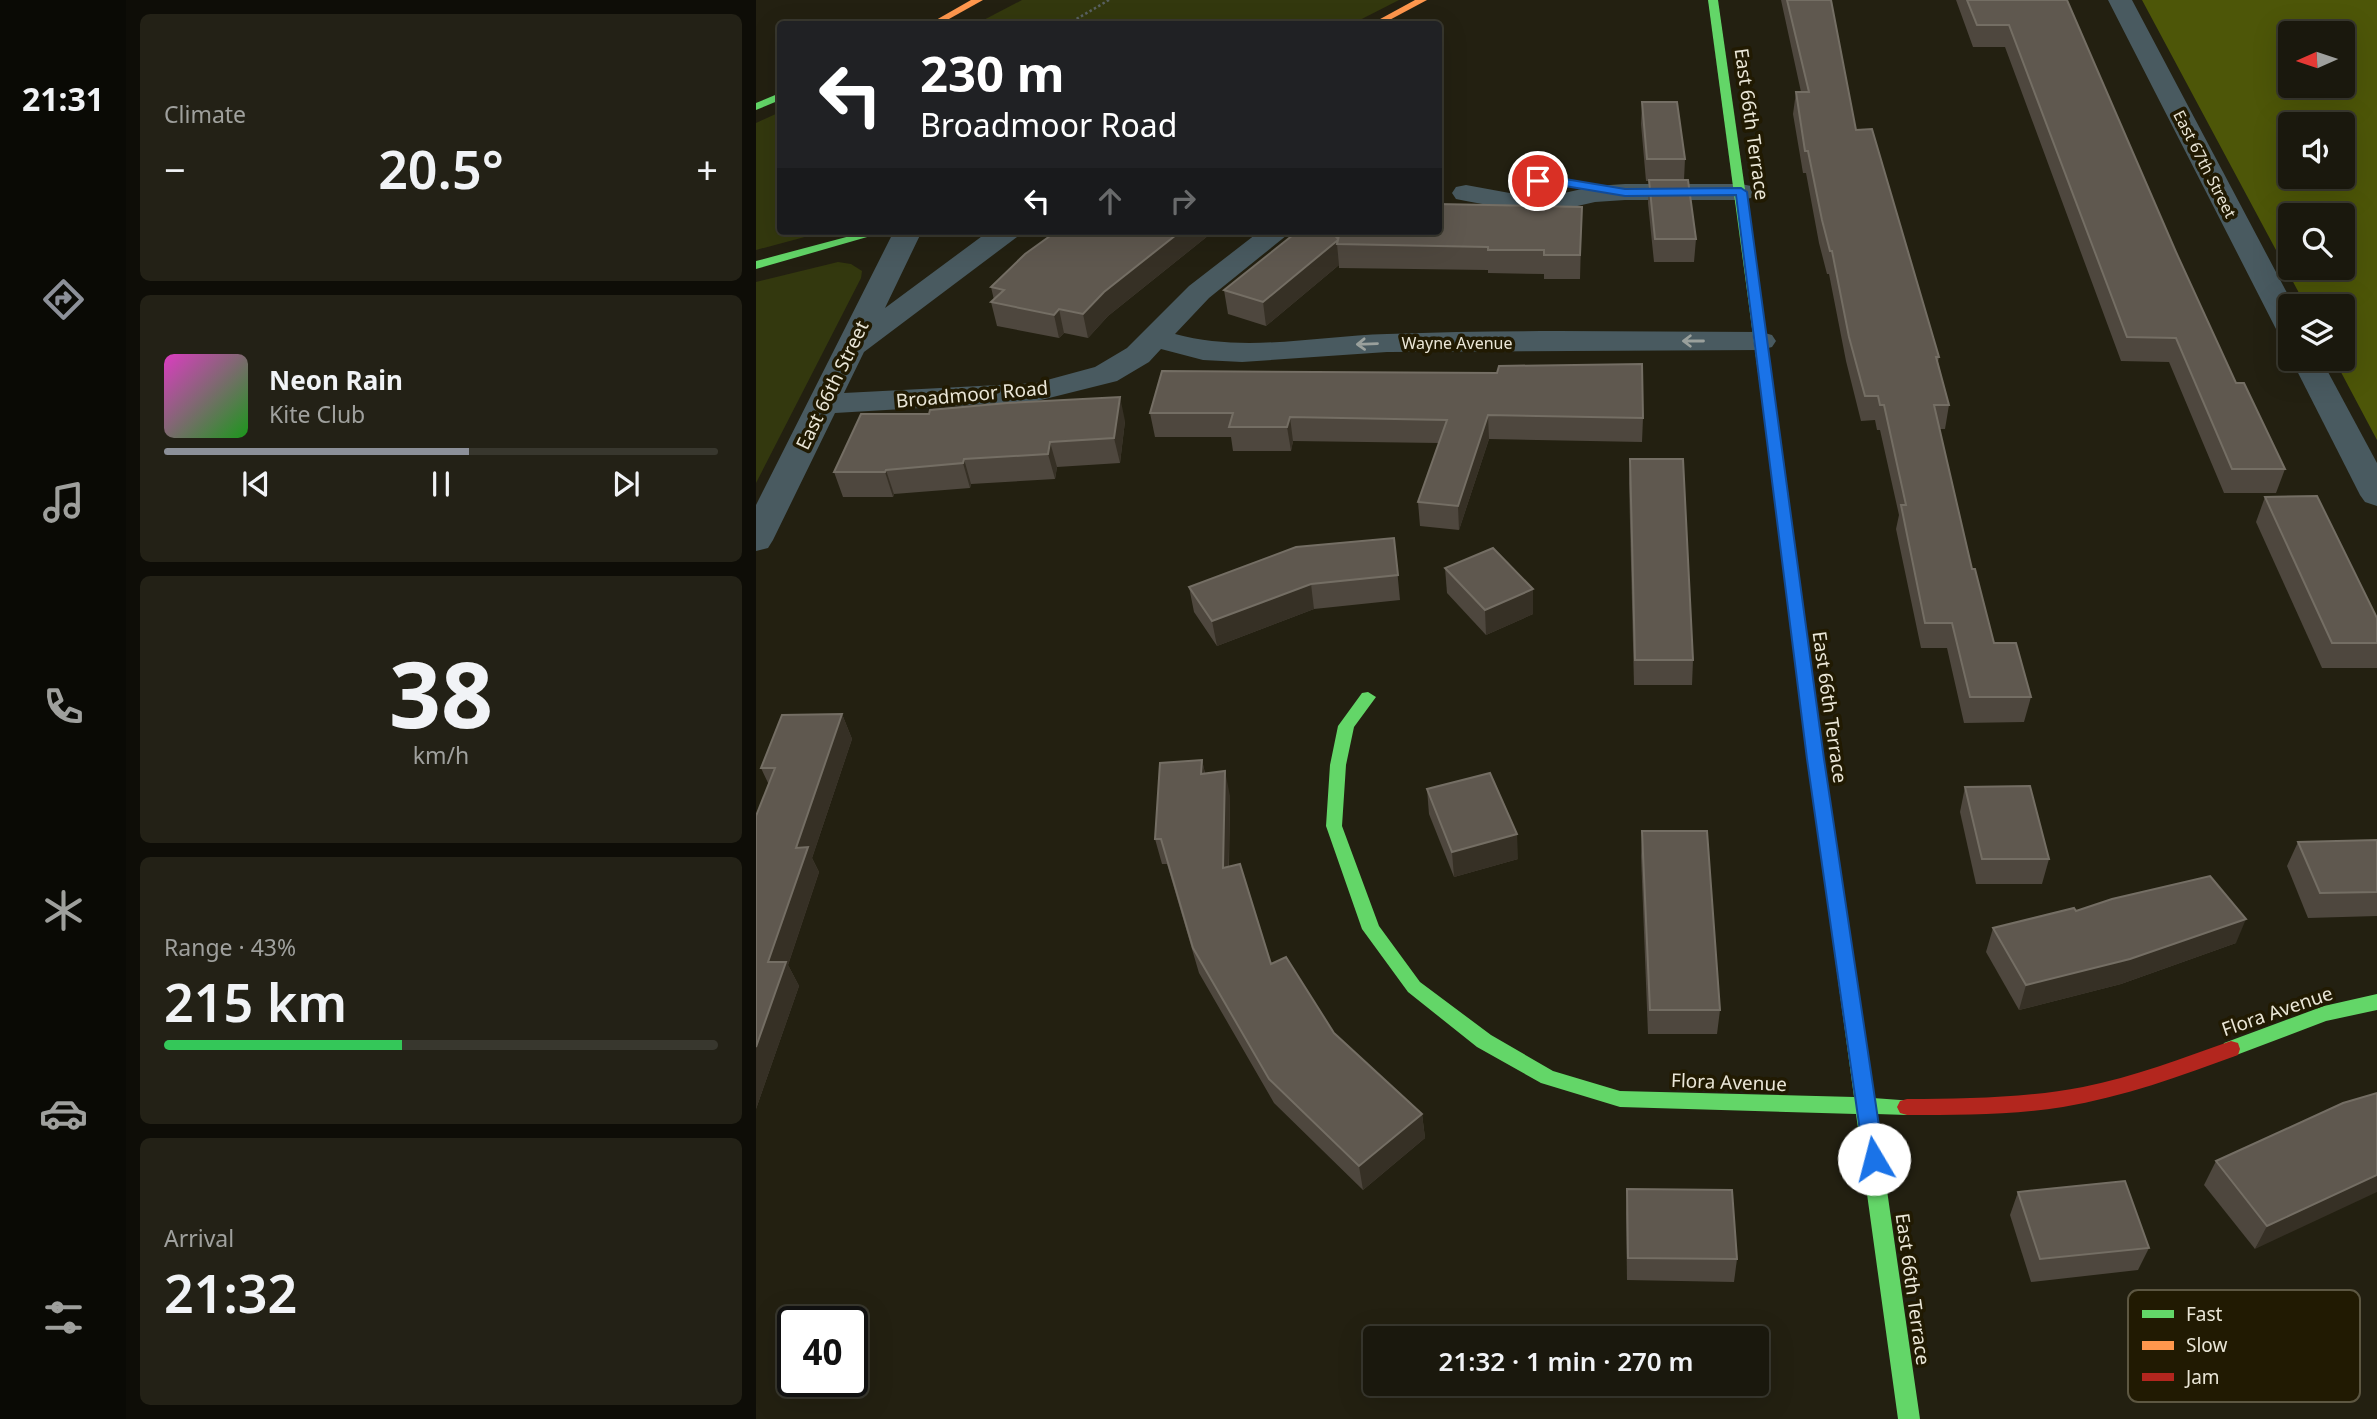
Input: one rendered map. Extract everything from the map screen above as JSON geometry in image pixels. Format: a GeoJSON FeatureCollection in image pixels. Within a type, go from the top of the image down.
{"type":"FeatureCollection","features":[{"type":"Feature","properties":{"kind":"street"},"geometry":{"type":"LineString","coordinates":[[940,21],[978,0]]}},
{"type":"Feature","properties":{"kind":"street"},"geometry":{"type":"LineString","coordinates":[[1382,21],[1422,0]]}},
{"type":"Feature","properties":{"kind":"street","name":"East 66th Terrace"},"geometry":{"type":"LineString","coordinates":[[1713,0],[1909,1419]]}},
{"type":"Feature","properties":{"kind":"street","name":"East 67th Street"},"geometry":{"type":"LineString","coordinates":[[2120,0],[2278,304]]}},
{"type":"Feature","properties":{"kind":"street"},"geometry":{"type":"LineString","coordinates":[[756,107],[777,97]]}},
{"type":"Feature","properties":{"kind":"street"},"geometry":{"type":"LineString","coordinates":[[1442,194],[1466,193],[1527,204],[1551,204],[1595,194],[1625,192],[1741,192]]}},
{"type":"Feature","properties":{"kind":"street"},"geometry":{"type":"LineString","coordinates":[[756,265],[867,235]]}},
{"type":"Feature","properties":{"kind":"street","name":"East 66th Street"},"geometry":{"type":"LineString","coordinates":[[756,540],[906,235]]}},
{"type":"Feature","properties":{"kind":"street"},"geometry":{"type":"LineString","coordinates":[[851,348],[1002,235]]}},
{"type":"Feature","properties":{"kind":"street","name":"Broadmoor Road"},"geometry":{"type":"LineString","coordinates":[[822,404],[1037,393],[1106,374],[1138,355],[1199,292],[1273,235]]}},
{"type":"Feature","properties":{"kind":"street","name":"Wayne Avenue"},"geometry":{"type":"LineString","coordinates":[[1155,338],[1203,351],[1242,353],[1387,343],[1761,341]]}},
{"type":"Feature","properties":{"kind":"street"},"geometry":{"type":"LineString","coordinates":[[2312,371],[2377,495]]}},
{"type":"Feature","properties":{"kind":"street","name":"Flora Avenue"},"geometry":{"type":"LineString","coordinates":[[1368,697],[1346,726],[1338,765],[1334,826],[1371,929],[1414,987],[1484,1041],[1548,1077],[1620,1099],[1867,1107],[1953,1107],[2062,1099],[2160,1076],[2324,1014],[2377,1002]]}},
{"type":"Feature","properties":{"kind":"path"},"geometry":{"type":"LineString","coordinates":[[1073,21],[1109,0]]}},
{"type":"Feature","properties":{"kind":"green space"},"geometry":{"type":"Polygon","coordinates":[[[1022,0],[1399,0],[1358,21],[982,21],[1022,0]]]}},
{"type":"Feature","properties":{"kind":"green space"},"geometry":{"type":"Polygon","coordinates":[[[2142,0],[2377,0],[2377,440],[2340,371],[2355,371],[2355,294],[2300,294],[2292,280],[2355,280],[2355,203],[2278,203],[2278,254],[2142,0]]]}},
{"type":"Feature","properties":{"kind":"green space"},"geometry":{"type":"Polygon","coordinates":[[[777,113],[777,235],[812,235],[756,250],[756,123],[777,113]]]}},
{"type":"Feature","properties":{"kind":"green space"},"geometry":{"type":"Polygon","coordinates":[[[838,262],[851,264],[862,271],[861,278],[756,483],[756,282],[838,262]]]}},
{"type":"Feature","properties":{"kind":"building"},"geometry":{"type":"Polygon","coordinates":[[[1787,0],[1831,0],[1856,130],[1872,129],[1939,357],[1936,357],[1949,405],[1934,405],[1972,569],[1975,569],[1994,643],[2016,643],[2031,697],[1970,697],[1952,623],[1925,623],[1901,505],[1906,505],[1884,405],[1880,405],[1878,396],[1865,396],[1849,337],[1808,151],[1805,151],[1796,92],[1809,92],[1787,0]]]}},
{"type":"Feature","properties":{"kind":"building"},"geometry":{"type":"Polygon","coordinates":[[[1967,0],[2067,0],[2236,383],[2244,383],[2285,469],[2232,469],[2176,338],[2127,337],[2009,25],[1977,25],[1967,0]]]}},
{"type":"Feature","properties":{"kind":"building"},"geometry":{"type":"Polygon","coordinates":[[[1642,102],[1677,102],[1685,159],[1647,159],[1642,102]]]}},
{"type":"Feature","properties":{"kind":"building"},"geometry":{"type":"Polygon","coordinates":[[[1649,180],[1688,180],[1696,239],[1655,239],[1649,180]]]}},
{"type":"Feature","properties":{"kind":"building"},"geometry":{"type":"Polygon","coordinates":[[[1442,204],[1582,207],[1580,255],[1544,255],[1544,250],[1488,250],[1488,247],[1337,244],[1338,240],[1263,302],[1224,290],[1293,235],[1334,235],[1338,239],[1339,235],[1442,235],[1442,204]]]}},
{"type":"Feature","properties":{"kind":"building"},"geometry":{"type":"Polygon","coordinates":[[[1051,235],[1176,235],[1104,292],[1083,314],[1059,309],[1054,315],[991,302],[1004,290],[991,287],[1025,254],[1051,235]]]}},
{"type":"Feature","properties":{"kind":"building"},"geometry":{"type":"Polygon","coordinates":[[[1642,364],[1643,418],[1488,415],[1458,506],[1418,502],[1447,420],[1290,417],[1287,427],[1229,427],[1233,413],[1150,413],[1162,371],[1497,373],[1499,366],[1642,364]]]}},
{"type":"Feature","properties":{"kind":"building"},"geometry":{"type":"Polygon","coordinates":[[[1120,397],[1114,438],[1050,442],[1048,454],[964,459],[963,463],[885,472],[834,472],[861,414],[929,414],[930,410],[1007,403],[1120,397]]]}},
{"type":"Feature","properties":{"kind":"building"},"geometry":{"type":"Polygon","coordinates":[[[1630,459],[1683,459],[1693,660],[1635,660],[1630,459]]]}},
{"type":"Feature","properties":{"kind":"building"},"geometry":{"type":"Polygon","coordinates":[[[2317,496],[2377,618],[2377,643],[2332,643],[2265,497],[2317,496]]]}},
{"type":"Feature","properties":{"kind":"building"},"geometry":{"type":"Polygon","coordinates":[[[1394,538],[1398,575],[1311,584],[1212,621],[1189,587],[1296,547],[1394,538]]]}},
{"type":"Feature","properties":{"kind":"building"},"geometry":{"type":"Polygon","coordinates":[[[1493,548],[1533,589],[1485,610],[1445,568],[1493,548]]]}},
{"type":"Feature","properties":{"kind":"building"},"geometry":{"type":"Polygon","coordinates":[[[842,714],[796,848],[808,847],[768,962],[786,962],[756,1047],[756,816],[775,768],[761,768],[782,715],[842,714]]]}},
{"type":"Feature","properties":{"kind":"building"},"geometry":{"type":"Polygon","coordinates":[[[1202,760],[1201,774],[1225,771],[1223,868],[1240,864],[1271,964],[1286,957],[1334,1033],[1422,1114],[1359,1166],[1269,1079],[1193,948],[1161,839],[1155,839],[1160,763],[1202,760]]]}},
{"type":"Feature","properties":{"kind":"building"},"geometry":{"type":"Polygon","coordinates":[[[1490,773],[1517,834],[1452,852],[1427,789],[1490,773]]]}},
{"type":"Feature","properties":{"kind":"building"},"geometry":{"type":"Polygon","coordinates":[[[2030,786],[2049,859],[1982,859],[1965,787],[2030,786]]]}},
{"type":"Feature","properties":{"kind":"building"},"geometry":{"type":"Polygon","coordinates":[[[1642,831],[1707,831],[1720,1010],[1650,1010],[1642,831]]]}},
{"type":"Feature","properties":{"kind":"building"},"geometry":{"type":"Polygon","coordinates":[[[2377,840],[2377,892],[2320,893],[2298,842],[2377,840]]]}},
{"type":"Feature","properties":{"kind":"building"},"geometry":{"type":"Polygon","coordinates":[[[2210,876],[2246,919],[2130,959],[2026,985],[1993,928],[2074,908],[2076,911],[2112,899],[2210,876]]]}},
{"type":"Feature","properties":{"kind":"building"},"geometry":{"type":"Polygon","coordinates":[[[2377,1093],[2377,1175],[2267,1226],[2216,1161],[2343,1103],[2377,1093]]]}},
{"type":"Feature","properties":{"kind":"building"},"geometry":{"type":"Polygon","coordinates":[[[2125,1181],[2149,1248],[2040,1259],[2018,1192],[2125,1181]]]}},
{"type":"Feature","properties":{"kind":"building"},"geometry":{"type":"Polygon","coordinates":[[[1627,1189],[1732,1190],[1737,1259],[1628,1258],[1627,1189]]]}},
{"type":"Feature","properties":{"kind":"traffic: fast"},"geometry":{"type":"LineString","coordinates":[[1713,0],[1778,470]]}},
{"type":"Feature","properties":{"kind":"traffic: fast"},"geometry":{"type":"LineString","coordinates":[[756,107],[777,97]]}},
{"type":"Feature","properties":{"kind":"traffic: fast"},"geometry":{"type":"LineString","coordinates":[[756,265],[867,235]]}},
{"type":"Feature","properties":{"kind":"traffic: fast"},"geometry":{"type":"LineString","coordinates":[[1368,697],[1346,726],[1338,765],[1334,826],[1371,929],[1414,987],[1484,1041],[1548,1077],[1620,1099],[1907,1107]]}},
{"type":"Feature","properties":{"kind":"traffic: fast"},"geometry":{"type":"LineString","coordinates":[[1826,833],[1909,1419]]}},
{"type":"Feature","properties":{"kind":"traffic: fast"},"geometry":{"type":"LineString","coordinates":[[2231,1049],[2324,1014],[2377,1002]]}},
{"type":"Feature","properties":{"kind":"traffic: slow"},"geometry":{"type":"LineString","coordinates":[[940,21],[978,0]]}},
{"type":"Feature","properties":{"kind":"traffic: slow"},"geometry":{"type":"LineString","coordinates":[[1382,21],[1422,0]]}},
{"type":"Feature","properties":{"kind":"traffic: slow"},"geometry":{"type":"LineString","coordinates":[[1778,470],[1826,833]]}},
{"type":"Feature","properties":{"kind":"traffic: jam"},"geometry":{"type":"LineString","coordinates":[[1907,1107],[2004,1105],[2084,1095],[2148,1078],[2231,1049]]}},
{"type":"Feature","properties":{"kind":"route"},"geometry":{"type":"LineString","coordinates":[[1538,181],[1625,192],[1741,192],[1816,759],[1874,1159]]}}]}
